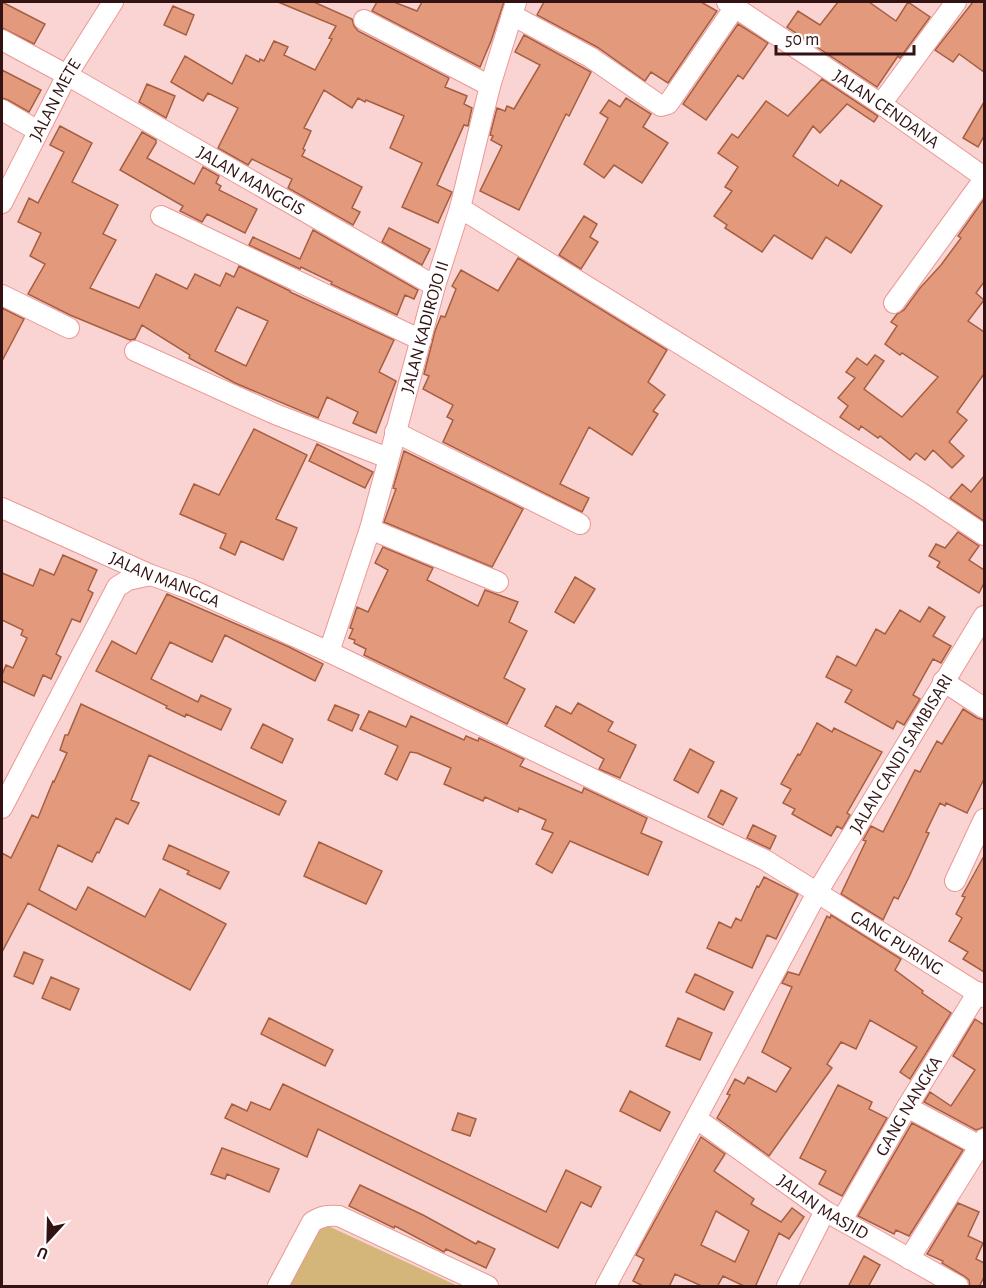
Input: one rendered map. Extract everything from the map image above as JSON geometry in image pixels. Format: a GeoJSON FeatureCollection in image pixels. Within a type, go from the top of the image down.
{"type":"FeatureCollection","features":[{"type":"Feature","properties":{"kind":"street","name":"JALAN METE"},"geometry":{"type":"LineString","coordinates":[[3,198],[67,75],[113,2]]}},
{"type":"Feature","properties":{"kind":"street"},"geometry":{"type":"LineString","coordinates":[[882,104],[956,2]]}},
{"type":"Feature","properties":{"kind":"street"},"geometry":{"type":"LineString","coordinates":[[514,8],[661,106],[668,104],[731,4]]}},
{"type":"Feature","properties":{"kind":"street","name":"JALAN CENDANA"},"geometry":{"type":"LineString","coordinates":[[731,4],[882,104],[984,178]]}},
{"type":"Feature","properties":{"kind":"street","name":"JALAN KADIROJO II"},"geometry":{"type":"LineString","coordinates":[[329,652],[370,529],[435,286],[460,208],[490,86],[514,8]]}},
{"type":"Feature","properties":{"kind":"street"},"geometry":{"type":"LineString","coordinates":[[364,20],[490,86]]}},
{"type":"Feature","properties":{"kind":"street","name":"JALAN MANGGIS"},"geometry":{"type":"LineString","coordinates":[[2,40],[435,286]]}},
{"type":"Feature","properties":{"kind":"street"},"geometry":{"type":"LineString","coordinates":[[2,110],[38,131]]}},
{"type":"Feature","properties":{"kind":"street"},"geometry":{"type":"LineString","coordinates":[[894,303],[984,178]]}},
{"type":"Feature","properties":{"kind":"street"},"geometry":{"type":"LineString","coordinates":[[460,208],[921,493],[984,535]]}},
{"type":"Feature","properties":{"kind":"street"},"geometry":{"type":"LineString","coordinates":[[161,216],[421,340]]}},
{"type":"Feature","properties":{"kind":"street"},"geometry":{"type":"LineString","coordinates":[[2,295],[69,328]]}},
{"type":"Feature","properties":{"kind":"street"},"geometry":{"type":"LineString","coordinates":[[135,351],[275,414],[388,458]]}},
{"type":"Feature","properties":{"kind":"street"},"geometry":{"type":"LineString","coordinates":[[395,432],[580,524]]}},
{"type":"Feature","properties":{"kind":"street","name":"JALAN MANGGA"},"geometry":{"type":"LineString","coordinates":[[2,508],[329,652],[765,860],[818,891]]}},
{"type":"Feature","properties":{"kind":"street"},"geometry":{"type":"LineString","coordinates":[[370,529],[498,582]]}},
{"type":"Feature","properties":{"kind":"street"},"geometry":{"type":"LineString","coordinates":[[2,808],[117,587],[128,579],[151,575]]}},
{"type":"Feature","properties":{"kind":"street","name":"JALAN CANDI SAMBISARI"},"geometry":{"type":"LineString","coordinates":[[606,1287],[818,891],[984,616]]}},
{"type":"Feature","properties":{"kind":"street"},"geometry":{"type":"LineString","coordinates":[[944,681],[984,708]]}},
{"type":"Feature","properties":{"kind":"street"},"geometry":{"type":"LineString","coordinates":[[955,881],[984,819]]}},
{"type":"Feature","properties":{"kind":"street","name":"GANG PURING"},"geometry":{"type":"LineString","coordinates":[[818,891],[981,995]]}},
{"type":"Feature","properties":{"kind":"street","name":"GANG NANGKA"},"geometry":{"type":"LineString","coordinates":[[787,1287],[981,995]]}},
{"type":"Feature","properties":{"kind":"street"},"geometry":{"type":"LineString","coordinates":[[907,1107],[982,1143],[909,1260]]}},
{"type":"Feature","properties":{"kind":"street","name":"JALAN MASJID"},"geometry":{"type":"LineString","coordinates":[[697,1119],[833,1215],[957,1286]]}},
{"type":"Feature","properties":{"kind":"street"},"geometry":{"type":"LineString","coordinates":[[278,1287],[312,1222],[330,1215],[339,1216],[488,1287]]}},
{"type":"Feature","properties":{"kind":"shaded area"},"geometry":{"type":"Polygon","coordinates":[[[326,1225],[458,1286],[286,1286],[318,1231],[326,1225]]]}},
{"type":"Feature","properties":{"kind":"building"},"geometry":{"type":"Polygon","coordinates":[[[2,2],[45,24],[34,44],[2,28],[2,2]]]}},
{"type":"Feature","properties":{"kind":"building"},"geometry":{"type":"Polygon","coordinates":[[[278,2],[314,2],[352,19],[358,31],[449,78],[445,87],[467,96],[464,104],[472,108],[468,126],[464,125],[437,185],[452,192],[438,223],[402,207],[422,163],[390,148],[404,116],[366,100],[365,102],[358,98],[352,108],[324,90],[304,128],[311,131],[302,156],[362,187],[352,208],[360,212],[353,225],[288,188],[292,179],[252,159],[248,165],[218,148],[238,108],[208,93],[203,101],[171,82],[185,56],[232,84],[246,55],[259,62],[260,59],[264,61],[274,41],[288,47],[284,55],[315,70],[332,39],[329,38],[336,26],[278,2]]]}},
{"type":"Feature","properties":{"kind":"building"},"geometry":{"type":"Polygon","coordinates":[[[377,2],[394,2],[417,11],[422,2],[504,2],[480,67],[372,11],[377,2]]]}},
{"type":"Feature","properties":{"kind":"building"},"geometry":{"type":"Polygon","coordinates":[[[544,2],[701,2],[717,11],[668,83],[651,72],[645,81],[597,47],[537,15],[544,2]]]}},
{"type":"Feature","properties":{"kind":"building"},"geometry":{"type":"Polygon","coordinates":[[[838,2],[869,2],[896,21],[908,2],[930,17],[900,58],[898,56],[877,87],[787,27],[798,11],[820,25],[838,2]]]}},
{"type":"Feature","properties":{"kind":"building"},"geometry":{"type":"Polygon","coordinates":[[[973,2],[984,2],[984,72],[959,54],[953,62],[935,50],[973,2]]]}},
{"type":"Feature","properties":{"kind":"building"},"geometry":{"type":"Polygon","coordinates":[[[173,6],[194,15],[186,35],[164,25],[173,6]]]}},
{"type":"Feature","properties":{"kind":"building"},"geometry":{"type":"Polygon","coordinates":[[[738,24],[768,43],[743,79],[738,75],[706,120],[683,104],[738,24]]]}},
{"type":"Feature","properties":{"kind":"building"},"geometry":{"type":"Polygon","coordinates":[[[524,35],[591,72],[569,116],[566,114],[519,210],[480,191],[502,146],[491,140],[493,136],[490,135],[497,108],[505,111],[507,106],[514,109],[540,65],[515,52],[524,35]]]}},
{"type":"Feature","properties":{"kind":"building"},"geometry":{"type":"Polygon","coordinates":[[[2,70],[41,90],[29,112],[2,98],[2,70]]]}},
{"type":"Feature","properties":{"kind":"building"},"geometry":{"type":"Polygon","coordinates":[[[822,79],[878,116],[874,122],[847,104],[820,133],[813,126],[793,156],[838,186],[841,180],[882,206],[851,253],[826,237],[812,259],[774,235],[762,252],[725,228],[727,225],[714,216],[732,191],[725,187],[738,167],[718,153],[732,134],[738,138],[766,101],[788,116],[822,79]]]}},
{"type":"Feature","properties":{"kind":"building"},"geometry":{"type":"Polygon","coordinates":[[[147,84],[175,96],[166,118],[139,102],[147,84]]]}},
{"type":"Feature","properties":{"kind":"building"},"geometry":{"type":"Polygon","coordinates":[[[626,98],[651,114],[643,127],[668,143],[642,183],[614,165],[604,178],[584,164],[608,118],[600,113],[609,100],[620,107],[626,98]]]}},
{"type":"Feature","properties":{"kind":"building"},"geometry":{"type":"Polygon","coordinates":[[[984,102],[984,136],[978,147],[963,138],[984,102]]]}},
{"type":"Feature","properties":{"kind":"building"},"geometry":{"type":"Polygon","coordinates":[[[60,126],[92,143],[72,182],[118,205],[103,234],[116,240],[90,288],[139,308],[156,274],[187,289],[195,274],[220,286],[226,273],[234,277],[239,266],[394,340],[379,372],[396,381],[376,433],[353,423],[358,412],[327,397],[318,418],[235,383],[189,358],[190,355],[142,325],[135,339],[130,340],[70,315],[28,294],[45,264],[30,256],[41,233],[18,222],[29,198],[38,203],[64,152],[50,145],[60,126]],[[237,307],[215,351],[246,366],[268,321],[237,307]]]}},
{"type":"Feature","properties":{"kind":"building"},"geometry":{"type":"Polygon","coordinates":[[[142,132],[156,140],[147,158],[194,184],[203,167],[219,176],[216,183],[221,186],[219,190],[257,209],[245,233],[207,214],[202,222],[180,211],[183,206],[120,170],[142,132]]]}},
{"type":"Feature","properties":{"kind":"building"},"geometry":{"type":"Polygon","coordinates":[[[984,199],[984,282],[976,293],[984,300],[968,321],[984,332],[984,374],[957,412],[967,420],[949,442],[964,456],[952,468],[933,450],[925,460],[916,453],[910,460],[880,436],[878,438],[861,426],[859,430],[840,417],[848,406],[838,398],[855,378],[846,372],[857,358],[867,365],[875,355],[884,361],[864,389],[902,417],[938,377],[885,344],[897,326],[891,322],[897,314],[904,310],[941,265],[961,238],[958,236],[984,199]]]}},
{"type":"Feature","properties":{"kind":"building"},"geometry":{"type":"Polygon","coordinates":[[[584,216],[597,224],[590,237],[598,242],[581,269],[559,255],[584,216]]]}},
{"type":"Feature","properties":{"kind":"building"},"geometry":{"type":"Polygon","coordinates":[[[389,228],[430,249],[422,265],[382,242],[389,228]]]}},
{"type":"Feature","properties":{"kind":"building"},"geometry":{"type":"Polygon","coordinates":[[[313,230],[418,290],[414,299],[405,295],[397,315],[301,267],[300,269],[249,245],[253,237],[300,259],[313,230]]]}},
{"type":"Feature","properties":{"kind":"building"},"geometry":{"type":"Polygon","coordinates":[[[518,258],[667,350],[648,382],[665,395],[653,411],[658,414],[632,455],[589,427],[560,484],[589,498],[582,512],[443,442],[453,420],[447,417],[453,405],[423,389],[429,376],[424,374],[435,331],[441,316],[445,317],[456,289],[452,286],[461,270],[498,291],[518,258]]]}},
{"type":"Feature","properties":{"kind":"building"},"geometry":{"type":"Polygon","coordinates":[[[2,308],[24,319],[2,361],[2,308]]]}},
{"type":"Feature","properties":{"kind":"building"},"geometry":{"type":"Polygon","coordinates":[[[254,429],[307,455],[276,519],[297,528],[283,560],[241,541],[235,555],[220,548],[226,534],[180,514],[194,484],[219,495],[254,429]]]}},
{"type":"Feature","properties":{"kind":"building"},"geometry":{"type":"Polygon","coordinates":[[[317,444],[373,472],[365,488],[309,461],[317,444]]]}},
{"type":"Feature","properties":{"kind":"building"},"geometry":{"type":"Polygon","coordinates":[[[404,451],[523,509],[492,567],[384,522],[396,489],[393,488],[404,451]]]}},
{"type":"Feature","properties":{"kind":"building"},"geometry":{"type":"Polygon","coordinates":[[[984,476],[984,521],[950,498],[962,484],[971,492],[984,476]]]}},
{"type":"Feature","properties":{"kind":"building"},"geometry":{"type":"Polygon","coordinates":[[[958,532],[979,546],[969,560],[984,570],[984,583],[979,593],[937,567],[940,562],[929,556],[936,544],[945,548],[958,532]]]}},
{"type":"Feature","properties":{"kind":"building"},"geometry":{"type":"Polygon","coordinates":[[[383,547],[433,568],[427,580],[478,606],[485,590],[518,602],[509,622],[527,631],[504,678],[525,689],[507,724],[364,655],[366,649],[349,638],[357,607],[368,612],[388,570],[375,563],[383,547]]]}},
{"type":"Feature","properties":{"kind":"building"},"geometry":{"type":"Polygon","coordinates":[[[63,555],[97,570],[88,590],[93,593],[80,622],[72,619],[56,654],[61,657],[51,679],[43,675],[34,696],[2,681],[6,665],[13,668],[27,638],[21,635],[23,630],[2,620],[2,573],[33,586],[40,569],[54,575],[63,555]]]}},
{"type":"Feature","properties":{"kind":"building"},"geometry":{"type":"Polygon","coordinates":[[[575,577],[595,589],[574,623],[555,612],[575,577]]]}},
{"type":"Feature","properties":{"kind":"building"},"geometry":{"type":"Polygon","coordinates":[[[167,594],[323,664],[315,681],[225,635],[212,662],[170,642],[151,679],[198,702],[201,695],[231,709],[221,730],[186,714],[185,717],[96,671],[112,641],[136,654],[167,594]]]}},
{"type":"Feature","properties":{"kind":"building"},"geometry":{"type":"Polygon","coordinates":[[[929,607],[945,617],[933,636],[951,646],[941,663],[933,659],[913,695],[920,699],[904,725],[897,721],[893,729],[845,702],[852,690],[826,677],[837,656],[856,666],[876,629],[885,634],[900,610],[920,622],[929,607]]]}},
{"type":"Feature","properties":{"kind":"building"},"geometry":{"type":"Polygon","coordinates":[[[578,703],[613,722],[608,731],[636,745],[620,778],[599,769],[604,759],[545,726],[556,706],[571,714],[578,703]]]}},
{"type":"Feature","properties":{"kind":"building"},"geometry":{"type":"Polygon","coordinates":[[[81,704],[286,801],[279,815],[149,755],[131,800],[139,803],[128,824],[116,818],[99,853],[97,852],[92,862],[58,845],[39,890],[76,910],[88,887],[145,917],[160,889],[226,924],[190,990],[28,903],[2,952],[2,853],[11,858],[32,815],[38,818],[67,753],[60,750],[81,704]]]}},
{"type":"Feature","properties":{"kind":"building"},"geometry":{"type":"Polygon","coordinates":[[[335,705],[359,715],[352,731],[328,720],[335,705]]]}},
{"type":"Feature","properties":{"kind":"building"},"geometry":{"type":"Polygon","coordinates":[[[963,709],[984,720],[984,779],[967,813],[946,803],[945,806],[940,803],[909,877],[898,899],[894,897],[883,920],[841,894],[871,826],[883,832],[915,770],[920,772],[937,741],[942,744],[963,709]]]}},
{"type":"Feature","properties":{"kind":"building"},"geometry":{"type":"Polygon","coordinates":[[[369,711],[406,727],[411,716],[464,740],[466,736],[478,741],[479,738],[524,759],[520,766],[582,793],[584,788],[647,818],[641,833],[662,842],[648,875],[570,841],[552,873],[536,864],[553,833],[542,829],[546,820],[519,808],[518,812],[485,797],[483,801],[444,784],[451,768],[417,753],[410,752],[397,780],[385,774],[398,746],[360,729],[369,711]]]}},
{"type":"Feature","properties":{"kind":"building"},"geometry":{"type":"Polygon","coordinates":[[[817,723],[832,732],[834,728],[882,752],[847,813],[850,815],[842,829],[837,826],[831,836],[792,814],[795,809],[783,803],[791,789],[781,784],[817,723]]]}},
{"type":"Feature","properties":{"kind":"building"},"geometry":{"type":"Polygon","coordinates":[[[263,724],[293,739],[282,763],[251,748],[263,724]]]}},
{"type":"Feature","properties":{"kind":"building"},"geometry":{"type":"Polygon","coordinates":[[[690,749],[714,762],[698,793],[674,780],[690,749]]]}},
{"type":"Feature","properties":{"kind":"building"},"geometry":{"type":"Polygon","coordinates":[[[721,790],[737,798],[723,825],[708,817],[721,790]]]}},
{"type":"Feature","properties":{"kind":"building"},"geometry":{"type":"Polygon","coordinates":[[[753,825],[776,836],[770,849],[747,838],[753,825]]]}},
{"type":"Feature","properties":{"kind":"building"},"geometry":{"type":"Polygon","coordinates":[[[319,842],[382,871],[366,904],[304,876],[319,842]]]}},
{"type":"Feature","properties":{"kind":"building"},"geometry":{"type":"Polygon","coordinates":[[[169,845],[229,872],[220,889],[187,874],[189,871],[163,859],[169,845]]]}},
{"type":"Feature","properties":{"kind":"building"},"geometry":{"type":"Polygon","coordinates":[[[984,856],[984,972],[963,959],[968,952],[949,941],[962,918],[956,914],[965,897],[962,896],[984,856]]]}},
{"type":"Feature","properties":{"kind":"building"},"geometry":{"type":"Polygon","coordinates":[[[764,877],[798,894],[776,939],[767,935],[752,968],[707,948],[719,922],[731,928],[736,918],[741,921],[757,886],[759,887],[764,877]]]}},
{"type":"Feature","properties":{"kind":"building"},"geometry":{"type":"Polygon","coordinates":[[[831,915],[901,959],[895,970],[951,1013],[910,1079],[900,1072],[917,1047],[870,1020],[856,1049],[841,1042],[827,1064],[832,1068],[769,1156],[717,1118],[730,1095],[727,1094],[735,1079],[744,1084],[748,1077],[776,1092],[791,1068],[762,1052],[792,987],[782,983],[788,972],[799,975],[827,916],[830,918],[831,915]]]}},
{"type":"Feature","properties":{"kind":"building"},"geometry":{"type":"Polygon","coordinates":[[[24,952],[43,960],[33,984],[14,976],[24,952]]]}},
{"type":"Feature","properties":{"kind":"building"},"geometry":{"type":"Polygon","coordinates":[[[695,974],[733,992],[724,1010],[686,992],[695,974]]]}},
{"type":"Feature","properties":{"kind":"building"},"geometry":{"type":"Polygon","coordinates":[[[51,977],[79,989],[70,1010],[42,998],[51,977]]]}},
{"type":"Feature","properties":{"kind":"building"},"geometry":{"type":"Polygon","coordinates":[[[269,1018],[333,1050],[325,1066],[261,1034],[269,1018]]]}},
{"type":"Feature","properties":{"kind":"building"},"geometry":{"type":"Polygon","coordinates":[[[678,1018],[712,1033],[700,1060],[666,1046],[678,1018]]]}},
{"type":"Feature","properties":{"kind":"building"},"geometry":{"type":"Polygon","coordinates":[[[975,1019],[984,1025],[984,1127],[976,1130],[924,1102],[930,1092],[951,1106],[975,1070],[953,1056],[975,1019]]]}},
{"type":"Feature","properties":{"kind":"building"},"geometry":{"type":"Polygon","coordinates":[[[283,1084],[546,1212],[566,1170],[601,1187],[591,1207],[581,1202],[558,1248],[318,1129],[307,1157],[225,1118],[232,1104],[247,1111],[251,1102],[270,1110],[283,1084]]]}},
{"type":"Feature","properties":{"kind":"building"},"geometry":{"type":"Polygon","coordinates":[[[838,1085],[872,1102],[869,1109],[887,1118],[842,1196],[819,1184],[826,1171],[800,1158],[838,1085]]]}},
{"type":"Feature","properties":{"kind":"building"},"geometry":{"type":"Polygon","coordinates":[[[630,1091],[670,1112],[660,1131],[620,1111],[630,1091]]]}},
{"type":"Feature","properties":{"kind":"building"},"geometry":{"type":"Polygon","coordinates":[[[458,1113],[476,1119],[470,1136],[452,1130],[458,1113]]]}},
{"type":"Feature","properties":{"kind":"building"},"geometry":{"type":"Polygon","coordinates":[[[912,1123],[963,1150],[909,1236],[896,1230],[894,1234],[858,1216],[912,1123]]]}},
{"type":"Feature","properties":{"kind":"building"},"geometry":{"type":"Polygon","coordinates":[[[701,1137],[725,1154],[714,1171],[754,1199],[751,1204],[781,1222],[792,1208],[804,1217],[789,1239],[779,1233],[755,1287],[746,1287],[723,1276],[717,1287],[704,1287],[675,1274],[669,1287],[645,1287],[633,1281],[644,1259],[636,1255],[701,1137]],[[716,1211],[701,1245],[735,1262],[749,1231],[716,1211]]]}},
{"type":"Feature","properties":{"kind":"building"},"geometry":{"type":"Polygon","coordinates":[[[222,1148],[279,1169],[269,1192],[227,1174],[225,1179],[211,1174],[222,1148]]]}},
{"type":"Feature","properties":{"kind":"building"},"geometry":{"type":"Polygon","coordinates":[[[360,1185],[423,1215],[476,1244],[478,1241],[495,1249],[486,1268],[446,1249],[444,1252],[395,1226],[394,1228],[349,1206],[360,1185]]]}},
{"type":"Feature","properties":{"kind":"building"},"geometry":{"type":"Polygon","coordinates":[[[958,1203],[979,1212],[968,1236],[983,1243],[976,1259],[984,1263],[984,1277],[979,1287],[970,1287],[969,1280],[964,1276],[942,1263],[943,1261],[927,1254],[958,1203]]]}},
{"type":"Feature","properties":{"kind":"building"},"geometry":{"type":"Polygon","coordinates":[[[864,1256],[880,1265],[868,1287],[848,1287],[864,1256]]]}}]}
